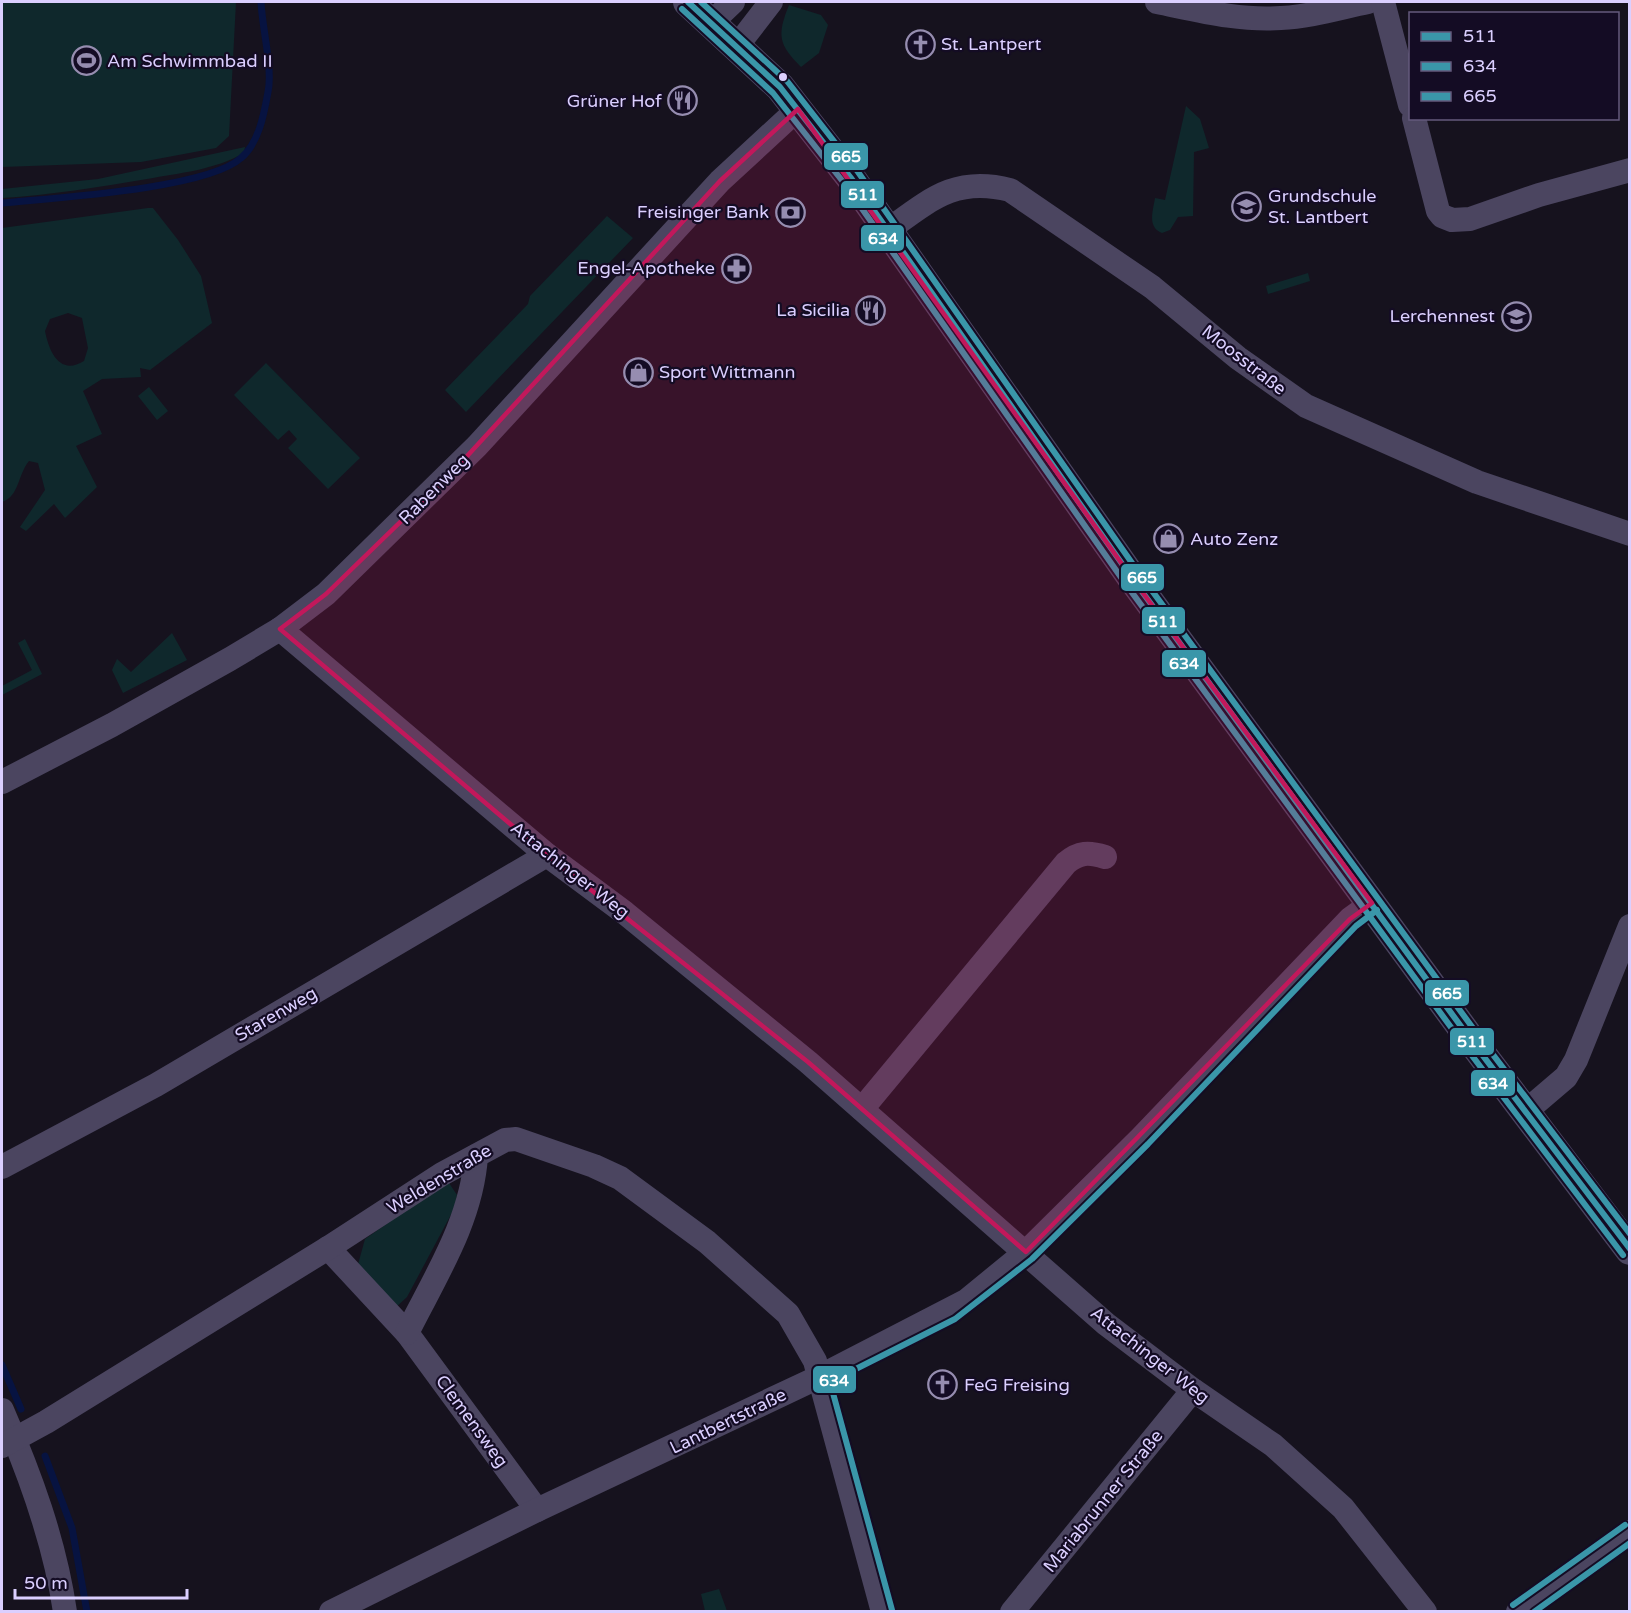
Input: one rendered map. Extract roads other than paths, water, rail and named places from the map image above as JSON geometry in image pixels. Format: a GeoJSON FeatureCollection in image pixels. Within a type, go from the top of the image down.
{"type":"FeatureCollection","features":[{"type":"Feature","properties":{"kind":"street"},"geometry":{"type":"LineString","coordinates":[[688,2],[722,11],[737,46],[798,109],[888,230],[1132,578],[1629,1250]]}},
{"type":"Feature","properties":{"kind":"street"},"geometry":{"type":"LineString","coordinates":[[737,46],[771,2]]}},
{"type":"Feature","properties":{"kind":"street"},"geometry":{"type":"LineString","coordinates":[[1157,2],[1206,12],[1263,19],[1301,16],[1368,2]]}},
{"type":"Feature","properties":{"kind":"street"},"geometry":{"type":"LineString","coordinates":[[1383,2],[1409,101]]}},
{"type":"Feature","properties":{"kind":"street","name":"Rabenweg"},"geometry":{"type":"LineString","coordinates":[[2,782],[124,718],[280,628],[326,594],[458,466],[716,185],[798,109]]}},
{"type":"Feature","properties":{"kind":"street"},"geometry":{"type":"LineString","coordinates":[[1415,120],[1438,211],[1452,220],[1470,219],[1555,190],[1629,170]]}},
{"type":"Feature","properties":{"kind":"street","name":"Moosstraße"},"geometry":{"type":"LineString","coordinates":[[888,230],[949,189],[990,185],[1010,190],[1152,287],[1238,358],[1305,406],[1477,482],[1629,534]]}},
{"type":"Feature","properties":{"kind":"street","name":"Attachinger Weg"},"geometry":{"type":"LineString","coordinates":[[280,628],[547,855],[711,982],[862,1109],[958,1197],[1026,1252],[1106,1324],[1193,1390],[1273,1445],[1343,1509],[1425,1611]]}},
{"type":"Feature","properties":{"kind":"street"},"geometry":{"type":"LineString","coordinates":[[862,1109],[1066,863],[1077,854],[1092,853],[1105,856]]}},
{"type":"Feature","properties":{"kind":"street","name":"Starenweg"},"geometry":{"type":"LineString","coordinates":[[2,1167],[156,1085],[547,855]]}},
{"type":"Feature","properties":{"kind":"street","name":"Lantbertstraße"},"geometry":{"type":"LineString","coordinates":[[331,1611],[537,1510],[819,1377],[966,1301],[1026,1252],[1141,1138],[1350,919],[1372,903]]}},
{"type":"Feature","properties":{"kind":"street"},"geometry":{"type":"LineString","coordinates":[[1525,1112],[1566,1077],[1576,1060],[1629,926]]}},
{"type":"Feature","properties":{"kind":"street","name":"Weldenstraße"},"geometry":{"type":"LineString","coordinates":[[8,1443],[46,1422],[328,1248],[442,1174],[505,1140],[516,1139],[594,1166],[620,1178],[707,1242],[789,1314],[815,1361],[883,1611]]}},
{"type":"Feature","properties":{"kind":"street"},"geometry":{"type":"LineString","coordinates":[[407,1333],[467,1209],[475,1181],[476,1156]]}},
{"type":"Feature","properties":{"kind":"street","name":"Clemensweg"},"geometry":{"type":"LineString","coordinates":[[328,1248],[407,1333],[537,1510]]}},
{"type":"Feature","properties":{"kind":"street","name":"Mariabrunner Straße"},"geometry":{"type":"LineString","coordinates":[[1012,1611],[1193,1390]]}},
{"type":"Feature","properties":{"kind":"street"},"geometry":{"type":"LineString","coordinates":[[2,1410],[8,1443],[52,1546],[65,1611]]}},
{"type":"Feature","properties":{"kind":"street"},"geometry":{"type":"LineString","coordinates":[[1518,1611],[1629,1532]]}},
{"type":"Feature","properties":{"kind":"waterway"},"geometry":{"type":"LineString","coordinates":[[2,203],[91,195],[164,185],[223,169],[241,158],[256,136],[268,92],[268,60],[261,2]]}},
{"type":"Feature","properties":{"kind":"waterway"},"geometry":{"type":"LineString","coordinates":[[2,1365],[21,1409]]}},
{"type":"Feature","properties":{"kind":"waterway"},"geometry":{"type":"LineString","coordinates":[[45,1456],[72,1528],[87,1612]]}},
{"type":"Feature","properties":{"kind":"place","name":"St. Lantpert"},"geometry":{"type":"Point","coordinates":[920,44]}},
{"type":"Feature","properties":{"kind":"place","name":"Am Schwimmbad II"},"geometry":{"type":"Point","coordinates":[86,61]}},
{"type":"Feature","properties":{"kind":"place","name":"Grüner Hof"},"geometry":{"type":"Point","coordinates":[683,101]}},
{"type":"Feature","properties":{"kind":"place","name":"Grundschule St. Lantbert"},"geometry":{"type":"Point","coordinates":[1247,206]}},
{"type":"Feature","properties":{"kind":"place","name":"Freisinger Bank"},"geometry":{"type":"Point","coordinates":[790,212]}},
{"type":"Feature","properties":{"kind":"place","name":"Engel-Apotheke"},"geometry":{"type":"Point","coordinates":[736,268]}},
{"type":"Feature","properties":{"kind":"place","name":"La Sicilia"},"geometry":{"type":"Point","coordinates":[871,310]}},
{"type":"Feature","properties":{"kind":"place","name":"Lerchennest"},"geometry":{"type":"Point","coordinates":[1516,316]}},
{"type":"Feature","properties":{"kind":"place","name":"Sport Wittmann"},"geometry":{"type":"Point","coordinates":[638,372]}},
{"type":"Feature","properties":{"kind":"place","name":"Auto Zenz"},"geometry":{"type":"Point","coordinates":[1169,539]}},
{"type":"Feature","properties":{"kind":"place","name":"FeG Freising"},"geometry":{"type":"Point","coordinates":[943,1385]}}]}
